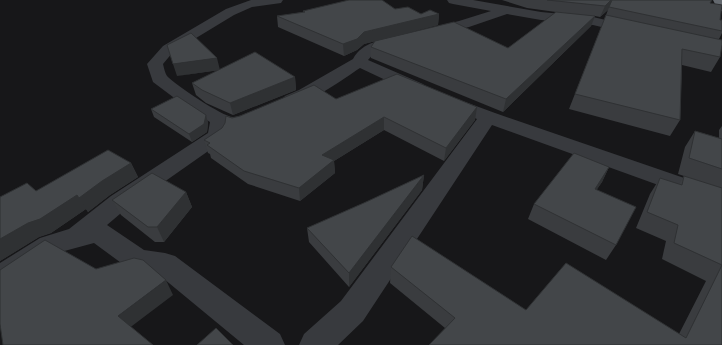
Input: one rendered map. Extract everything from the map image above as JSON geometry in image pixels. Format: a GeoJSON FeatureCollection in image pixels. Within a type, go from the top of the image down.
{"type":"FeatureCollection","features":[{"type":"Feature","properties":{"kind":"highway"},"geometry":{"type":"LineString","coordinates":[[719,0],[722,7]]}},
{"type":"Feature","properties":{"kind":"street"},"geometry":{"type":"LineString","coordinates":[[277,0],[248,4],[230,12],[168,49],[155,64],[159,78],[199,108],[220,120],[235,123],[305,94],[360,62],[362,55],[369,48],[464,24],[505,10]]}},
{"type":"Feature","properties":{"kind":"street"},"geometry":{"type":"LineString","coordinates":[[453,0],[541,16],[593,22],[646,33]]}},
{"type":"Feature","properties":{"kind":"street"},"geometry":{"type":"LineString","coordinates":[[360,62],[408,85],[488,117],[722,200]]}},
{"type":"Feature","properties":{"kind":"street"},"geometry":{"type":"LineString","coordinates":[[323,342],[352,311],[488,117]]}},
{"type":"Feature","properties":{"kind":"street"},"geometry":{"type":"LineString","coordinates":[[78,236],[119,202],[217,136],[220,120]]}},
{"type":"Feature","properties":{"kind":"street"},"geometry":{"type":"LineString","coordinates":[[0,278],[48,245],[98,232],[138,260],[165,264],[269,345]]}},
{"type":"Feature","properties":{"kind":"building"},"geometry":{"type":"Polygon","coordinates":[[[349,0],[382,0],[395,9],[408,7],[421,14],[430,10],[439,14],[364,32],[357,39],[343,44],[277,16],[305,12],[303,11],[349,0]]]}},
{"type":"Feature","properties":{"kind":"building"},"geometry":{"type":"Polygon","coordinates":[[[547,0],[611,0],[605,6],[547,0]]]}},
{"type":"Feature","properties":{"kind":"building"},"geometry":{"type":"Polygon","coordinates":[[[612,0],[712,0],[710,3],[722,5],[720,20],[722,20],[722,31],[609,7],[612,0]]]}},
{"type":"Feature","properties":{"kind":"building"},"geometry":{"type":"Polygon","coordinates":[[[556,12],[595,16],[506,99],[371,47],[375,41],[454,22],[508,48],[556,12]]]}},
{"type":"Feature","properties":{"kind":"building"},"geometry":{"type":"Polygon","coordinates":[[[606,15],[722,40],[720,57],[682,49],[680,120],[575,94],[606,15]]]}},
{"type":"Feature","properties":{"kind":"building"},"geometry":{"type":"Polygon","coordinates":[[[191,33],[217,58],[173,64],[167,45],[191,33]]]}},
{"type":"Feature","properties":{"kind":"building"},"geometry":{"type":"Polygon","coordinates":[[[255,52],[295,77],[230,103],[202,90],[192,83],[255,52]]]}},
{"type":"Feature","properties":{"kind":"building"},"geometry":{"type":"Polygon","coordinates":[[[397,74],[477,107],[446,148],[384,117],[322,155],[334,160],[299,188],[244,171],[207,145],[210,143],[204,140],[222,128],[225,123],[226,116],[232,118],[240,116],[314,85],[336,99],[397,74]]]}},
{"type":"Feature","properties":{"kind":"building"},"geometry":{"type":"Polygon","coordinates":[[[177,96],[206,115],[204,124],[189,134],[151,109],[177,96]]]}},
{"type":"Feature","properties":{"kind":"building"},"geometry":{"type":"Polygon","coordinates":[[[695,131],[722,139],[722,169],[689,158],[695,131]]]}},
{"type":"Feature","properties":{"kind":"building"},"geometry":{"type":"Polygon","coordinates":[[[108,150],[131,163],[102,181],[79,198],[77,195],[40,219],[28,223],[0,239],[0,197],[27,183],[36,191],[108,150]]]}},
{"type":"Feature","properties":{"kind":"building"},"geometry":{"type":"Polygon","coordinates":[[[574,153],[609,167],[595,189],[636,207],[616,245],[534,204],[574,153]]]}},
{"type":"Feature","properties":{"kind":"building"},"geometry":{"type":"Polygon","coordinates":[[[152,173],[186,192],[157,227],[148,227],[112,200],[152,173]]]}},
{"type":"Feature","properties":{"kind":"building"},"geometry":{"type":"Polygon","coordinates":[[[424,175],[349,273],[307,228],[366,202],[424,175]]]}},
{"type":"Feature","properties":{"kind":"building"},"geometry":{"type":"Polygon","coordinates":[[[684,176],[722,188],[722,265],[674,243],[678,225],[647,212],[660,178],[682,185],[684,176]]]}},
{"type":"Feature","properties":{"kind":"building"},"geometry":{"type":"Polygon","coordinates":[[[412,236],[526,310],[566,263],[686,338],[722,265],[722,345],[429,345],[455,318],[391,267],[412,236]]]}},
{"type":"Feature","properties":{"kind":"building"},"geometry":{"type":"Polygon","coordinates":[[[45,240],[96,269],[134,258],[143,260],[166,280],[118,316],[153,345],[3,345],[0,324],[0,270],[45,240]]]}},
{"type":"Feature","properties":{"kind":"building"},"geometry":{"type":"Polygon","coordinates":[[[216,328],[233,345],[197,345],[216,328]]]}}]}
